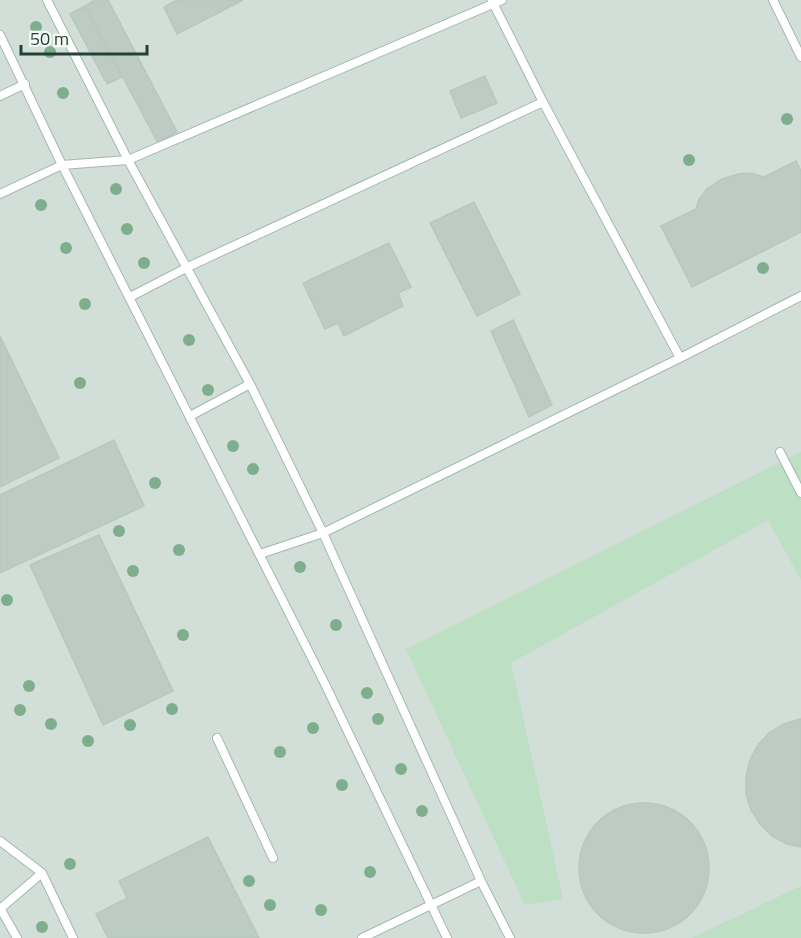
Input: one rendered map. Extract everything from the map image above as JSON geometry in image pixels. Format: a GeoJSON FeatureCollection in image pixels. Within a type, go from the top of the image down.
{"type":"FeatureCollection","features":[{"type":"Feature","properties":{"kind":"lane"},"geometry":{"type":"LineString","coordinates":[[47,0],[128,160],[250,384],[323,533],[481,881],[510,938]]}},
{"type":"Feature","properties":{"kind":"lane"},"geometry":{"type":"LineString","coordinates":[[0,194],[62,165],[128,160],[492,2],[502,0]]}},
{"type":"Feature","properties":{"kind":"lane"},"geometry":{"type":"LineString","coordinates":[[773,0],[801,57]]}},
{"type":"Feature","properties":{"kind":"lane"},"geometry":{"type":"LineString","coordinates":[[492,2],[680,358]]}},
{"type":"Feature","properties":{"kind":"lane"},"geometry":{"type":"LineString","coordinates":[[0,35],[62,165],[260,554],[447,938]]}},
{"type":"Feature","properties":{"kind":"lane"},"geometry":{"type":"LineString","coordinates":[[0,96],[25,84]]}},
{"type":"Feature","properties":{"kind":"lane"},"geometry":{"type":"LineString","coordinates":[[130,297],[188,267],[543,102]]}},
{"type":"Feature","properties":{"kind":"lane"},"geometry":{"type":"LineString","coordinates":[[260,554],[323,533],[801,296]]}},
{"type":"Feature","properties":{"kind":"lane"},"geometry":{"type":"LineString","coordinates":[[190,416],[250,384]]}},
{"type":"Feature","properties":{"kind":"lane"},"geometry":{"type":"LineString","coordinates":[[780,452],[801,493]]}},
{"type":"Feature","properties":{"kind":"lane"},"geometry":{"type":"LineString","coordinates":[[217,738],[273,858]]}},
{"type":"Feature","properties":{"kind":"lane"},"geometry":{"type":"LineString","coordinates":[[0,842],[42,873],[74,938]]}},
{"type":"Feature","properties":{"kind":"lane"},"geometry":{"type":"LineString","coordinates":[[0,853],[8,848]]}},
{"type":"Feature","properties":{"kind":"lane"},"geometry":{"type":"LineString","coordinates":[[16,938],[0,909],[42,873]]}},
{"type":"Feature","properties":{"kind":"lane"},"geometry":{"type":"LineString","coordinates":[[362,938],[481,881]]}},
{"type":"Feature","properties":{"kind":"shaded area"},"geometry":{"type":"Polygon","coordinates":[[[0,0],[801,0],[801,938],[0,938],[0,0]]]}},
{"type":"Feature","properties":{"kind":"green space"},"geometry":{"type":"Polygon","coordinates":[[[801,452],[801,580],[768,520],[511,663],[563,899],[525,905],[406,649],[801,452]]]}},
{"type":"Feature","properties":{"kind":"green space"},"geometry":{"type":"Polygon","coordinates":[[[801,886],[801,938],[692,938],[801,886]]]}},
{"type":"Feature","properties":{"kind":"building"},"geometry":{"type":"Polygon","coordinates":[[[95,0],[108,0],[177,132],[158,143],[85,6],[95,0]]]}},
{"type":"Feature","properties":{"kind":"building"},"geometry":{"type":"Polygon","coordinates":[[[177,0],[243,0],[177,34],[164,7],[177,0]]]}},
{"type":"Feature","properties":{"kind":"building"},"geometry":{"type":"Polygon","coordinates":[[[85,6],[122,77],[107,84],[70,14],[85,6]]]}},
{"type":"Feature","properties":{"kind":"building"},"geometry":{"type":"Polygon","coordinates":[[[485,76],[497,103],[461,118],[450,91],[485,76]]]}},
{"type":"Feature","properties":{"kind":"building"},"geometry":{"type":"Polygon","coordinates":[[[796,161],[801,171],[801,232],[692,287],[661,226],[696,209],[699,199],[707,189],[722,179],[751,173],[764,177],[796,161]]]}},
{"type":"Feature","properties":{"kind":"building"},"geometry":{"type":"Polygon","coordinates":[[[474,202],[520,294],[477,316],[430,223],[474,202]]]}},
{"type":"Feature","properties":{"kind":"building"},"geometry":{"type":"Polygon","coordinates":[[[389,243],[411,287],[398,293],[403,306],[344,336],[338,323],[325,329],[303,283],[389,243]]]}},
{"type":"Feature","properties":{"kind":"building"},"geometry":{"type":"Polygon","coordinates":[[[513,320],[552,405],[529,417],[491,331],[513,320]]]}},
{"type":"Feature","properties":{"kind":"building"},"geometry":{"type":"Polygon","coordinates":[[[0,336],[59,458],[0,487],[0,336]]]}},
{"type":"Feature","properties":{"kind":"building"},"geometry":{"type":"Polygon","coordinates":[[[114,440],[144,506],[0,573],[0,495],[114,440]]]}},
{"type":"Feature","properties":{"kind":"building"},"geometry":{"type":"Polygon","coordinates":[[[99,535],[173,691],[103,725],[30,565],[99,535]]]}},
{"type":"Feature","properties":{"kind":"building"},"geometry":{"type":"Polygon","coordinates":[[[801,719],[801,847],[787,844],[772,836],[760,824],[751,810],[746,794],[746,777],[750,760],[758,745],[769,733],[784,724],[801,719]]]}},
{"type":"Feature","properties":{"kind":"building"},"geometry":{"type":"Polygon","coordinates":[[[644,803],[669,808],[690,822],[704,843],[709,868],[704,893],[690,914],[669,928],[644,933],[619,928],[598,914],[584,893],[579,868],[584,843],[598,822],[619,808],[644,803]]]}},
{"type":"Feature","properties":{"kind":"building"},"geometry":{"type":"Polygon","coordinates":[[[208,837],[259,938],[108,938],[96,914],[127,898],[119,881],[208,837]]]}}]}
